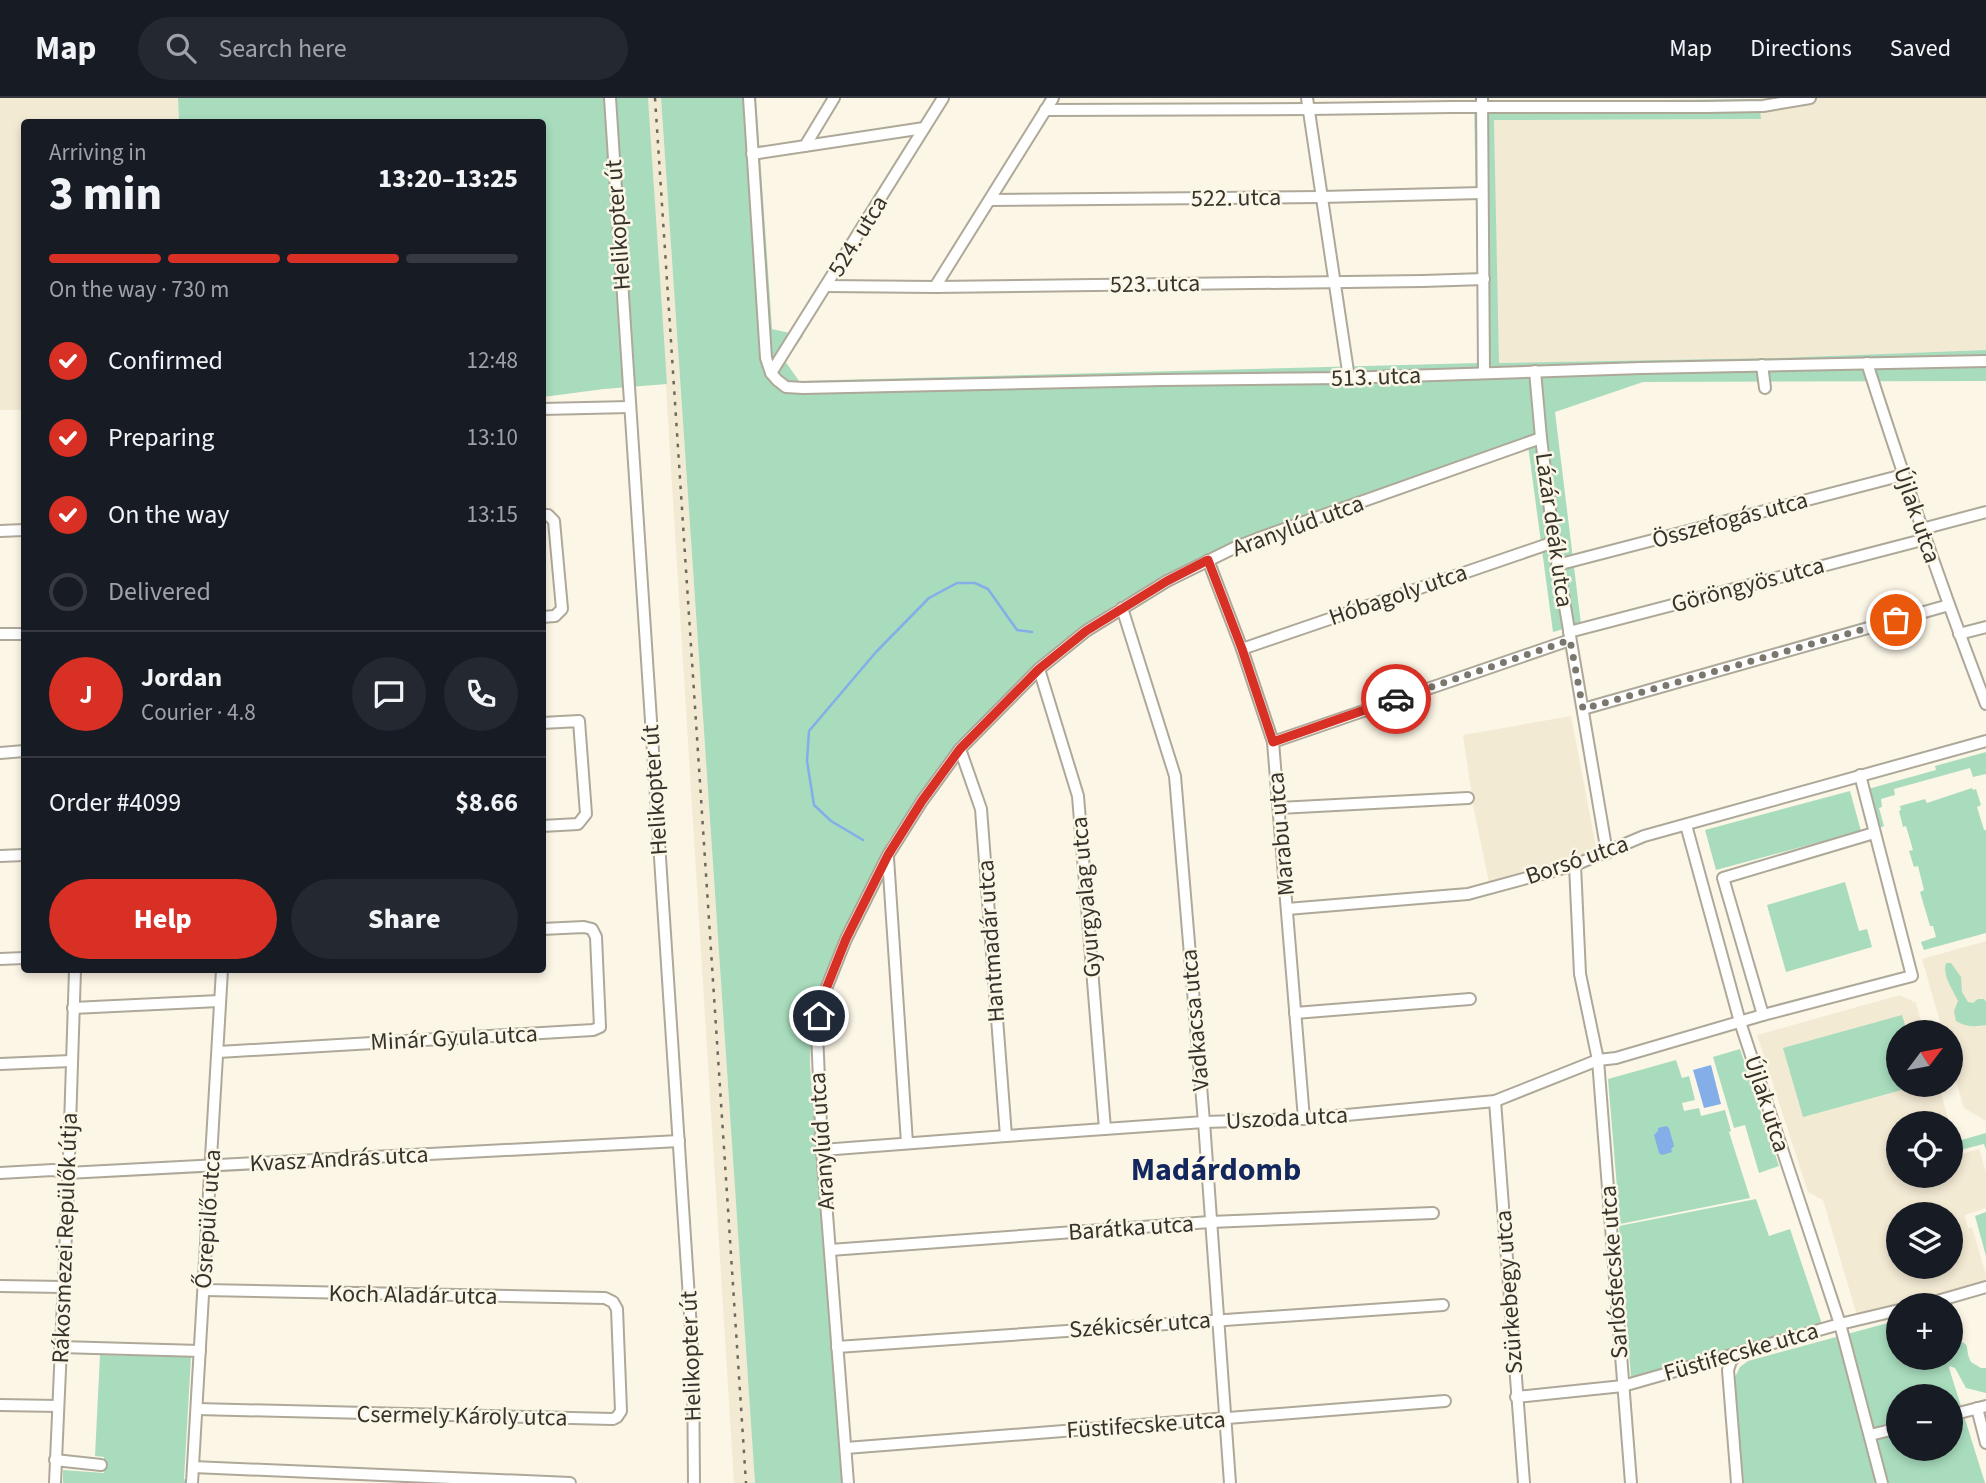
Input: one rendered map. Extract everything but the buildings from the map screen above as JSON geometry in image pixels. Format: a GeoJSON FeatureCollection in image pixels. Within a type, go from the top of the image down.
{"type":"FeatureCollection","features":[{"type":"Feature","properties":{"kind":"street","name":"Helikopter út"},"geometry":{"type":"LineString","coordinates":[[610,98],[693,1359],[694,1483]]}},
{"type":"Feature","properties":{"kind":"street"},"geometry":{"type":"LineString","coordinates":[[749,98],[766,359],[771,373]]}},
{"type":"Feature","properties":{"kind":"street"},"geometry":{"type":"LineString","coordinates":[[805,146],[834,98]]}},
{"type":"Feature","properties":{"kind":"street","name":"524. utca"},"geometry":{"type":"LineString","coordinates":[[771,373],[943,98]]}},
{"type":"Feature","properties":{"kind":"street"},"geometry":{"type":"LineString","coordinates":[[934,287],[1053,98]]}},
{"type":"Feature","properties":{"kind":"street"},"geometry":{"type":"LineString","coordinates":[[1045,110],[1482,103],[1707,103],[1763,106],[1810,98]]}},
{"type":"Feature","properties":{"kind":"street"},"geometry":{"type":"LineString","coordinates":[[1482,103],[1484,372]]}},
{"type":"Feature","properties":{"kind":"street"},"geometry":{"type":"LineString","coordinates":[[1308,104],[1349,378]]}},
{"type":"Feature","properties":{"kind":"street"},"geometry":{"type":"LineString","coordinates":[[752,153],[924,128]]}},
{"type":"Feature","properties":{"kind":"street","name":"522. utca"},"geometry":{"type":"LineString","coordinates":[[990,200],[1482,193]]}},
{"type":"Feature","properties":{"kind":"street","name":"523. utca"},"geometry":{"type":"LineString","coordinates":[[826,286],[934,287],[1484,279]]}},
{"type":"Feature","properties":{"kind":"street","name":"513. utca"},"geometry":{"type":"LineString","coordinates":[[771,373],[786,387],[803,388],[1349,378],[1484,372],[1986,361]]}},
{"type":"Feature","properties":{"kind":"street","name":"Újlak utca"},"geometry":{"type":"LineString","coordinates":[[1867,363],[1903,475],[1986,704]]}},
{"type":"Feature","properties":{"kind":"street"},"geometry":{"type":"LineString","coordinates":[[1762,365],[1765,388]]}},
{"type":"Feature","properties":{"kind":"street","name":"Lázár deák utca"},"geometry":{"type":"LineString","coordinates":[[1535,371],[1557,565],[1607,853]]}},
{"type":"Feature","properties":{"kind":"street"},"geometry":{"type":"LineString","coordinates":[[546,409],[630,407]]}},
{"type":"Feature","properties":{"kind":"street","name":"Aranylúd utca"},"geometry":{"type":"LineString","coordinates":[[848,1483],[822,1150],[817,1032],[822,999],[846,939],[888,855],[922,801],[960,749],[1039,669],[1086,631],[1167,581],[1208,560],[1274,533],[1541,438]]}},
{"type":"Feature","properties":{"kind":"street","name":"Összefogás utca"},"geometry":{"type":"LineString","coordinates":[[1557,565],[1903,475]]}},
{"type":"Feature","properties":{"kind":"street","name":"Göröngyös utca"},"geometry":{"type":"LineString","coordinates":[[1273,742],[1569,636],[1924,534],[1986,512]]}},
{"type":"Feature","properties":{"kind":"street"},"geometry":{"type":"LineString","coordinates":[[546,515],[554,521],[562,609],[555,616],[546,617]]}},
{"type":"Feature","properties":{"kind":"street"},"geometry":{"type":"LineString","coordinates":[[0,531],[21,530]]}},
{"type":"Feature","properties":{"kind":"street","name":"Hóbagoly utca"},"geometry":{"type":"LineString","coordinates":[[1242,649],[1554,542]]}},
{"type":"Feature","properties":{"kind":"street","name":"Marabu utca"},"geometry":{"type":"LineString","coordinates":[[1208,560],[1273,742],[1304,1119]]}},
{"type":"Feature","properties":{"kind":"street"},"geometry":{"type":"LineString","coordinates":[[1583,709],[1949,605]]}},
{"type":"Feature","properties":{"kind":"street","name":"Vadkacsa utca"},"geometry":{"type":"LineString","coordinates":[[1122,608],[1175,776],[1230,1483]]}},
{"type":"Feature","properties":{"kind":"street"},"geometry":{"type":"LineString","coordinates":[[1959,634],[1986,627]]}},
{"type":"Feature","properties":{"kind":"street"},"geometry":{"type":"LineString","coordinates":[[0,634],[21,634]]}},
{"type":"Feature","properties":{"kind":"street","name":"Gyurgyalag utca"},"geometry":{"type":"LineString","coordinates":[[1039,669],[1078,796],[1105,1129]]}},
{"type":"Feature","properties":{"kind":"street"},"geometry":{"type":"LineString","coordinates":[[546,723],[579,721],[586,814],[578,824],[546,825]]}},
{"type":"Feature","properties":{"kind":"street","name":"Borsó utca"},"geometry":{"type":"LineString","coordinates":[[1287,909],[1468,894],[1575,865],[1644,836],[1986,741]]}},
{"type":"Feature","properties":{"kind":"street","name":"Hantmadár utca"},"geometry":{"type":"LineString","coordinates":[[960,749],[981,809],[1006,1136]]}},
{"type":"Feature","properties":{"kind":"street"},"geometry":{"type":"LineString","coordinates":[[0,752],[21,751]]}},
{"type":"Feature","properties":{"kind":"street"},"geometry":{"type":"LineString","coordinates":[[1740,1022],[1912,976],[1860,775]]}},
{"type":"Feature","properties":{"kind":"street"},"geometry":{"type":"LineString","coordinates":[[1279,808],[1468,799]]}},
{"type":"Feature","properties":{"kind":"street","name":"Újlak utca"},"geometry":{"type":"LineString","coordinates":[[1686,825],[1740,1022],[1840,1324],[1882,1483]]}},
{"type":"Feature","properties":{"kind":"street"},"geometry":{"type":"LineString","coordinates":[[1763,1015],[1723,878],[1874,833]]}},
{"type":"Feature","properties":{"kind":"street"},"geometry":{"type":"LineString","coordinates":[[0,856],[21,855]]}},
{"type":"Feature","properties":{"kind":"street"},"geometry":{"type":"LineString","coordinates":[[888,855],[907,1143]]}},
{"type":"Feature","properties":{"kind":"street","name":"Sarlósfecske utca"},"geometry":{"type":"LineString","coordinates":[[1575,865],[1580,974],[1598,1060],[1631,1483]]}},
{"type":"Feature","properties":{"kind":"street","name":"Minár Gyula utca"},"geometry":{"type":"LineString","coordinates":[[218,1052],[593,1030],[600,1027],[596,937],[592,929],[584,926],[546,929]]}},
{"type":"Feature","properties":{"kind":"street"},"geometry":{"type":"LineString","coordinates":[[0,959],[21,958]]}},
{"type":"Feature","properties":{"kind":"street","name":"Rákosmezei Repülők útja"},"geometry":{"type":"LineString","coordinates":[[55,1483],[75,973]]}},
{"type":"Feature","properties":{"kind":"street","name":"Ősrepülő utca"},"geometry":{"type":"LineString","coordinates":[[192,1483],[222,973]]}},
{"type":"Feature","properties":{"kind":"street"},"geometry":{"type":"LineString","coordinates":[[1295,1013],[1470,999]]}},
{"type":"Feature","properties":{"kind":"street"},"geometry":{"type":"LineString","coordinates":[[73,1007],[219,1001]]}},
{"type":"Feature","properties":{"kind":"street","name":"Uszoda utca"},"geometry":{"type":"LineString","coordinates":[[822,1150],[1204,1122],[1304,1119],[1494,1101],[1598,1060],[1616,1058],[1740,1022]]}},
{"type":"Feature","properties":{"kind":"street"},"geometry":{"type":"LineString","coordinates":[[0,1064],[71,1061]]}},
{"type":"Feature","properties":{"kind":"street","name":"Szürkebegy utca"},"geometry":{"type":"LineString","coordinates":[[1494,1101],[1524,1483]]}},
{"type":"Feature","properties":{"kind":"street","name":"Kvasz András utca"},"geometry":{"type":"LineString","coordinates":[[0,1173],[67,1173],[679,1141]]}},
{"type":"Feature","properties":{"kind":"street","name":"Barátka utca"},"geometry":{"type":"LineString","coordinates":[[830,1250],[1210,1222],[1433,1213]]}},
{"type":"Feature","properties":{"kind":"street"},"geometry":{"type":"LineString","coordinates":[[0,1286],[63,1287]]}},
{"type":"Feature","properties":{"kind":"street"},"geometry":{"type":"LineString","coordinates":[[1963,1294],[1986,1287]]}},
{"type":"Feature","properties":{"kind":"street","name":"Koch Aladár utca"},"geometry":{"type":"LineString","coordinates":[[204,1290],[605,1298],[613,1302],[617,1309]]}},
{"type":"Feature","properties":{"kind":"street","name":"Székicsér utca"},"geometry":{"type":"LineString","coordinates":[[837,1347],[1443,1305]]}},
{"type":"Feature","properties":{"kind":"street","name":"Csermely Károly utca"},"geometry":{"type":"LineString","coordinates":[[197,1409],[613,1419],[621,1411],[617,1309]]}},
{"type":"Feature","properties":{"kind":"street"},"geometry":{"type":"LineString","coordinates":[[1840,1324],[1886,1313]]}},
{"type":"Feature","properties":{"kind":"street","name":"Füstifecske utca"},"geometry":{"type":"LineString","coordinates":[[1517,1397],[1623,1386],[1840,1324]]}},
{"type":"Feature","properties":{"kind":"street"},"geometry":{"type":"LineString","coordinates":[[60,1347],[200,1351]]}},
{"type":"Feature","properties":{"kind":"street"},"geometry":{"type":"LineString","coordinates":[[1737,1483],[1728,1370],[1731,1362],[1741,1352]]}},
{"type":"Feature","properties":{"kind":"street","name":"Füstifecske utca"},"geometry":{"type":"LineString","coordinates":[[846,1448],[1445,1401]]}},
{"type":"Feature","properties":{"kind":"street"},"geometry":{"type":"LineString","coordinates":[[0,1405],[58,1406]]}},
{"type":"Feature","properties":{"kind":"street"},"geometry":{"type":"LineString","coordinates":[[1963,1412],[1982,1407],[1986,1443]]}},
{"type":"Feature","properties":{"kind":"street"},"geometry":{"type":"LineString","coordinates":[[1870,1435],[1886,1431]]}},
{"type":"Feature","properties":{"kind":"street"},"geometry":{"type":"LineString","coordinates":[[55,1460],[102,1465]]}},
{"type":"Feature","properties":{"kind":"street"},"geometry":{"type":"LineString","coordinates":[[193,1468],[273,1477],[570,1483]]}},
{"type":"Feature","properties":{"kind":"shaded area"},"geometry":{"type":"Polygon","coordinates":[[[0,98],[178,98],[179,119],[21,119],[21,410],[0,410],[0,98]]]}},
{"type":"Feature","properties":{"kind":"shaded area"},"geometry":{"type":"Polygon","coordinates":[[[648,98],[661,98],[755,1483],[734,1483],[648,98]]]}},
{"type":"Feature","properties":{"kind":"shaded area"},"geometry":{"type":"Polygon","coordinates":[[[1759,98],[1986,98],[1986,350],[1776,358],[1498,363],[1494,120],[1761,119],[1759,98]]]}},
{"type":"Feature","properties":{"kind":"shaded area"},"geometry":{"type":"Polygon","coordinates":[[[1571,716],[1597,852],[1489,883],[1474,810],[1463,735],[1571,716]]]}},
{"type":"Feature","properties":{"kind":"shaded area"},"geometry":{"type":"Polygon","coordinates":[[[1986,941],[1986,1121],[1964,1108],[1961,1097],[1964,1097],[1964,1020],[1940,1020],[1922,959],[1986,941]]]}},
{"type":"Feature","properties":{"kind":"shaded area"},"geometry":{"type":"Polygon","coordinates":[[[1900,995],[1916,1003],[1921,1020],[1886,1020],[1886,1097],[1942,1097],[1946,1111],[1886,1111],[1886,1188],[1963,1188],[1963,1154],[1979,1149],[1986,1172],[1986,1208],[1965,1215],[1968,1228],[1972,1227],[1986,1282],[1946,1293],[1886,1293],[1886,1310],[1858,1319],[1823,1200],[1808,1192],[1757,1035],[1900,995]]]}},
{"type":"Feature","properties":{"kind":"green space"},"geometry":{"type":"Polygon","coordinates":[[[178,98],[648,98],[667,384],[546,397],[546,119],[179,119],[178,98]]]}},
{"type":"Feature","properties":{"kind":"green space"},"geometry":{"type":"Polygon","coordinates":[[[661,98],[756,98],[772,329],[803,336],[785,361],[799,381],[1479,363],[1474,102],[1759,99],[1761,119],[1494,120],[1499,363],[1776,358],[1986,350],[1986,381],[1643,382],[1555,412],[1581,624],[1553,632],[1527,438],[1257,533],[1206,554],[1114,605],[1071,636],[955,748],[889,840],[841,935],[817,997],[811,1031],[810,1065],[843,1483],[755,1483],[661,98]]]}},
{"type":"Feature","properties":{"kind":"green space"},"geometry":{"type":"Polygon","coordinates":[[[1986,752],[1986,774],[1973,777],[1970,768],[1894,789],[1895,795],[1881,799],[1882,807],[1879,808],[1884,826],[1879,828],[1868,789],[1936,770],[1935,766],[1986,752]]]}},
{"type":"Feature","properties":{"kind":"green space"},"geometry":{"type":"Polygon","coordinates":[[[1976,789],[1981,805],[1977,807],[1986,830],[1986,933],[1924,950],[1921,942],[1936,937],[1920,892],[1924,890],[1918,866],[1914,867],[1909,851],[1913,850],[1906,826],[1903,827],[1900,806],[1925,799],[1927,803],[1976,789]]]}},
{"type":"Feature","properties":{"kind":"green space"},"geometry":{"type":"Polygon","coordinates":[[[1850,791],[1861,831],[1716,870],[1705,830],[1850,791]]]}},
{"type":"Feature","properties":{"kind":"green space"},"geometry":{"type":"Polygon","coordinates":[[[1845,882],[1859,931],[1867,929],[1872,947],[1786,972],[1767,905],[1845,882]]]}},
{"type":"Feature","properties":{"kind":"green space"},"geometry":{"type":"Polygon","coordinates":[[[1946,963],[1951,963],[1961,977],[1962,992],[1968,1002],[1984,999],[1986,1025],[1970,1026],[1964,1024],[1964,1020],[1956,1020],[1954,1011],[1958,1001],[1945,968],[1946,963]]]}},
{"type":"Feature","properties":{"kind":"green space"},"geometry":{"type":"Polygon","coordinates":[[[1902,1015],[1903,1020],[1886,1020],[1886,1094],[1803,1117],[1783,1048],[1902,1015]]]}},
{"type":"Feature","properties":{"kind":"green space"},"geometry":{"type":"Polygon","coordinates":[[[1740,1049],[1779,1166],[1759,1173],[1745,1125],[1734,1128],[1713,1057],[1740,1049]]]}},
{"type":"Feature","properties":{"kind":"green space"},"geometry":{"type":"Polygon","coordinates":[[[1676,1060],[1682,1078],[1689,1076],[1695,1100],[1682,1103],[1684,1111],[1699,1108],[1701,1116],[1725,1110],[1731,1131],[1729,1132],[1750,1198],[1620,1224],[1608,1079],[1676,1060]]]}},
{"type":"Feature","properties":{"kind":"green space"},"geometry":{"type":"Polygon","coordinates":[[[1986,1133],[1986,1150],[1984,1144],[1963,1149],[1963,1140],[1986,1133]]]}},
{"type":"Feature","properties":{"kind":"green space"},"geometry":{"type":"Polygon","coordinates":[[[1756,1199],[1769,1236],[1790,1229],[1822,1324],[1631,1377],[1619,1226],[1756,1199]]]}},
{"type":"Feature","properties":{"kind":"green space"},"geometry":{"type":"Polygon","coordinates":[[[1986,1212],[1986,1256],[1975,1216],[1986,1212]]]}},
{"type":"Feature","properties":{"kind":"green space"},"geometry":{"type":"Polygon","coordinates":[[[1886,1324],[1886,1370],[1950,1370],[1954,1384],[1886,1384],[1886,1461],[1963,1461],[1963,1413],[1985,1483],[1743,1483],[1732,1383],[1740,1367],[1748,1361],[1886,1324]]]}},
{"type":"Feature","properties":{"kind":"green space"},"geometry":{"type":"Polygon","coordinates":[[[1963,1342],[1967,1346],[1971,1362],[1986,1368],[1986,1393],[1966,1388],[1956,1370],[1963,1370],[1963,1342]]]}},
{"type":"Feature","properties":{"kind":"green space"},"geometry":{"type":"Polygon","coordinates":[[[100,1355],[191,1357],[184,1479],[188,1480],[187,1483],[63,1483],[63,1470],[104,1473],[104,1457],[95,1456],[100,1355]]]}},
{"type":"Feature","properties":{"kind":"water"},"geometry":{"type":"Polygon","coordinates":[[[1711,1065],[1721,1104],[1704,1108],[1693,1070],[1711,1065]]]}},
{"type":"Feature","properties":{"kind":"water"},"geometry":{"type":"Polygon","coordinates":[[[1666,1126],[1674,1146],[1672,1152],[1662,1155],[1654,1135],[1658,1128],[1666,1126]]]}},
{"type":"Feature","properties":{"kind":"waterway"},"geometry":{"type":"LineString","coordinates":[[863,840],[831,821],[814,805],[807,761],[809,731],[876,652],[929,598],[957,583],[975,583],[988,589],[1017,630],[1032,632]]}},
{"type":"Feature","properties":{"kind":"railway"},"geometry":{"type":"LineString","coordinates":[[655,98],[746,1483]]}},
{"type":"Feature","properties":{"kind":"way so far"},"geometry":{"type":"LineString","coordinates":[[1396,699],[1570,640],[1583,709],[1896,620]]}},
{"type":"Feature","properties":{"kind":"district","name":"Madárdomb"},"geometry":{"type":"Point","coordinates":[1216,1170]}},
{"type":"Feature","properties":{"kind":"route"},"geometry":{"type":"LineString","coordinates":[[819,1016],[822,999],[846,939],[888,855],[922,801],[960,749],[1052,658],[1086,631],[1167,581],[1208,560],[1273,742],[1396,699]]}}]}
